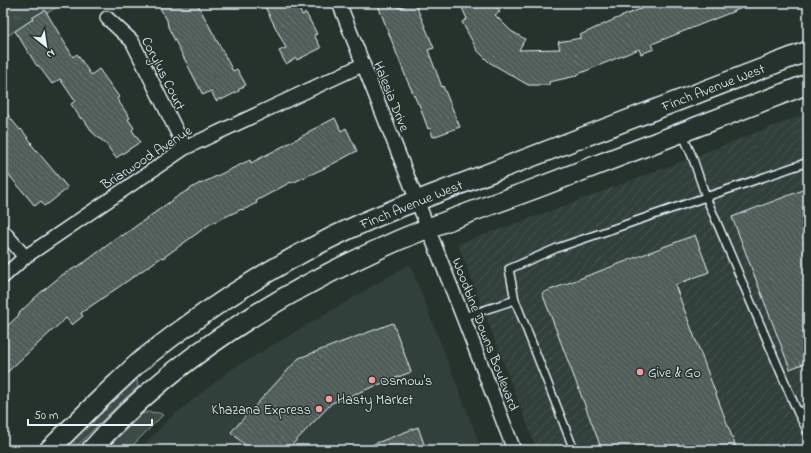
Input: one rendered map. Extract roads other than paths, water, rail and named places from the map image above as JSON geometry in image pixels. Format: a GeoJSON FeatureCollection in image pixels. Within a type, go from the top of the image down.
{"type":"FeatureCollection","features":[{"type":"Feature","properties":{"kind":"main road","name":"Finch Avenue West"},"geometry":{"type":"LineString","coordinates":[[54,446],[83,415],[142,360],[205,313],[279,266],[347,230],[416,201],[808,51]]}},
{"type":"Feature","properties":{"kind":"main road","name":"Finch Avenue West"},"geometry":{"type":"LineString","coordinates":[[91,450],[157,386],[214,342],[263,309],[349,263],[401,239],[808,84]]}},
{"type":"Feature","properties":{"kind":"main road"},"geometry":{"type":"LineString","coordinates":[[142,360],[157,386]]}},
{"type":"Feature","properties":{"kind":"street","name":"Halesia Drive"},"geometry":{"type":"LineString","coordinates":[[339,3],[428,229]]}},
{"type":"Feature","properties":{"kind":"street","name":"Corylus Court"},"geometry":{"type":"LineString","coordinates":[[107,18],[132,41],[185,148]]}},
{"type":"Feature","properties":{"kind":"street","name":"Briarwood Avenue"},"geometry":{"type":"LineString","coordinates":[[3,277],[25,257],[185,148],[362,64]]}},
{"type":"Feature","properties":{"kind":"street","name":"Woodbine Downs Boulevard"},"geometry":{"type":"LineString","coordinates":[[428,229],[514,450]]}},
{"type":"Feature","properties":{"kind":"street"},"geometry":{"type":"LineString","coordinates":[[3,231],[25,257]]}},
{"type":"Feature","properties":{"kind":"lane"},"geometry":{"type":"LineString","coordinates":[[681,132],[692,156],[706,197],[798,413],[808,432]]}},
{"type":"Feature","properties":{"kind":"lane"},"geometry":{"type":"LineString","coordinates":[[574,450],[515,300],[509,269],[557,248],[808,162]]}},
{"type":"Feature","properties":{"kind":"lane"},"geometry":{"type":"LineString","coordinates":[[463,317],[515,300]]}},
{"type":"Feature","properties":{"kind":"lane"},"geometry":{"type":"LineString","coordinates":[[798,413],[808,408]]}},
{"type":"Feature","properties":{"kind":"place","name":"Give & Go"},"geometry":{"type":"Point","coordinates":[640,372]}},
{"type":"Feature","properties":{"kind":"place","name":"Osmow's"},"geometry":{"type":"Point","coordinates":[372,380]}},
{"type":"Feature","properties":{"kind":"place","name":"Hasty Market"},"geometry":{"type":"Point","coordinates":[329,399]}},
{"type":"Feature","properties":{"kind":"place","name":"Khazana Express"},"geometry":{"type":"Point","coordinates":[319,409]}}]}
